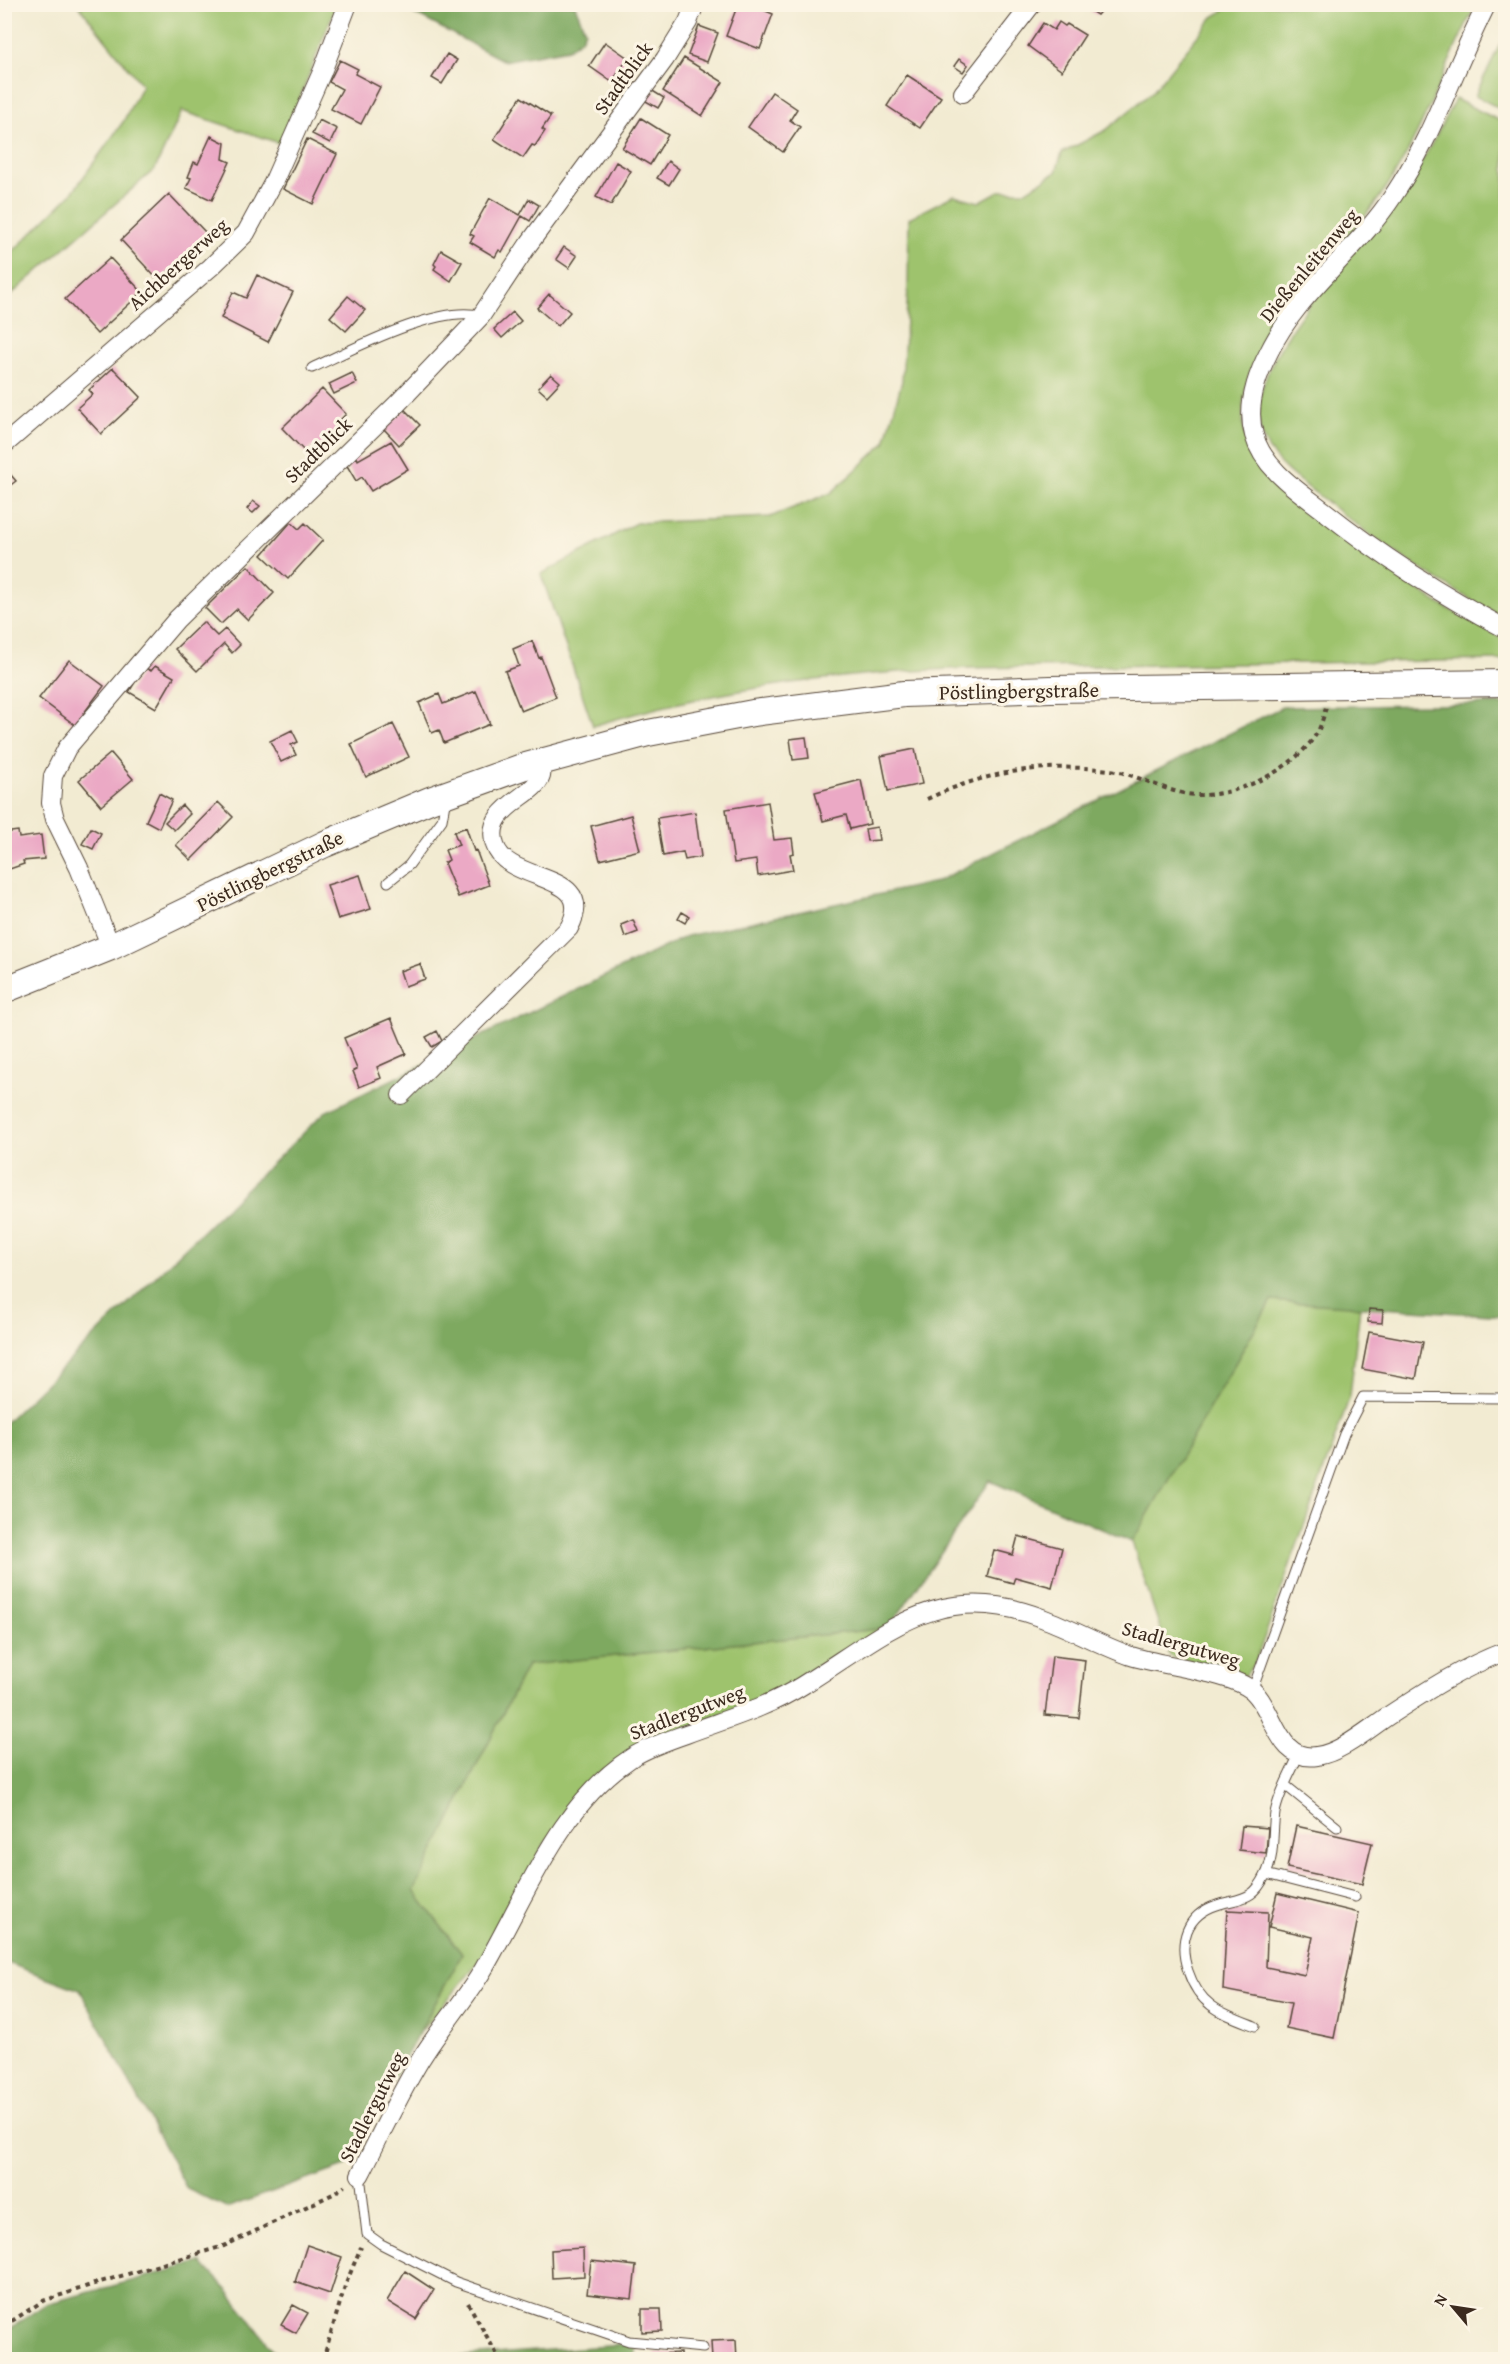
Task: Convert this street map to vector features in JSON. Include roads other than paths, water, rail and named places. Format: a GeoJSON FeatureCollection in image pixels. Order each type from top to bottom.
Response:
{"type":"FeatureCollection","features":[{"type":"Feature","properties":{"kind":"main road","name":"Pöstlingbergstraße"},"geometry":{"type":"LineString","coordinates":[[4,990],[108,940],[325,844],[447,794],[540,762],[648,733],[753,713],[904,694],[1051,689],[1506,683]]}},
{"type":"Feature","properties":{"kind":"street","name":"Aichbergerweg"},"geometry":{"type":"LineString","coordinates":[[4,445],[211,267],[246,233],[273,183],[322,72],[348,4]]}},
{"type":"Feature","properties":{"kind":"street","name":"Stadtblick"},"geometry":{"type":"LineString","coordinates":[[108,940],[79,868],[55,819],[51,803],[53,776],[67,748],[177,619],[396,404],[481,316],[528,245],[665,59],[688,22],[695,4]]}},
{"type":"Feature","properties":{"kind":"street"},"geometry":{"type":"LineString","coordinates":[[963,93],[1032,4]]}},
{"type":"Feature","properties":{"kind":"street","name":"Dießenleitenweg"},"geometry":{"type":"LineString","coordinates":[[1487,4],[1426,138],[1393,196],[1373,223],[1297,310],[1269,351],[1252,396],[1251,416],[1253,434],[1260,451],[1274,469],[1299,491],[1383,556],[1421,582],[1506,629]]}},
{"type":"Feature","properties":{"kind":"street"},"geometry":{"type":"LineString","coordinates":[[401,1095],[569,928],[575,917],[577,905],[572,895],[562,886],[509,864],[501,856],[495,844],[493,832],[498,819],[508,807],[538,782],[542,774],[540,762]]}},
{"type":"Feature","properties":{"kind":"street","name":"Stadlergutweg"},"geometry":{"type":"LineString","coordinates":[[360,2175],[418,2064],[477,1979],[563,1828],[583,1801],[608,1776],[648,1748],[759,1708],[793,1691],[893,1628],[940,1608],[961,1604],[1003,1606],[1023,1611],[1129,1655],[1224,1678],[1252,1691],[1282,1740],[1299,1754]]}},
{"type":"Feature","properties":{"kind":"street"},"geometry":{"type":"LineString","coordinates":[[1299,1754],[1312,1757],[1342,1747],[1434,1686],[1467,1667],[1506,1651]]}},
{"type":"Feature","properties":{"kind":"lane"},"geometry":{"type":"LineString","coordinates":[[312,368],[366,342],[423,321],[470,313],[481,316]]}},
{"type":"Feature","properties":{"kind":"lane"},"geometry":{"type":"LineString","coordinates":[[387,882],[409,865],[442,820],[447,794]]}},
{"type":"Feature","properties":{"kind":"lane","name":"Stadlergutweg"},"geometry":{"type":"LineString","coordinates":[[1252,1691],[1344,1434],[1363,1396],[1506,1398]]}},
{"type":"Feature","properties":{"kind":"lane"},"geometry":{"type":"LineString","coordinates":[[1255,2026],[1220,2012],[1207,2004],[1190,1977],[1183,1958],[1183,1944],[1188,1927],[1202,1912],[1215,1905],[1244,1898],[1254,1893],[1266,1874],[1272,1852],[1275,1814],[1299,1754]]}},
{"type":"Feature","properties":{"kind":"lane"},"geometry":{"type":"LineString","coordinates":[[1285,1785],[1337,1827]]}},
{"type":"Feature","properties":{"kind":"lane"},"geometry":{"type":"LineString","coordinates":[[1266,1874],[1355,1897]]}},
{"type":"Feature","properties":{"kind":"lane","name":"Stadlergutweg"},"geometry":{"type":"LineString","coordinates":[[360,2175],[367,2235],[456,2282],[629,2341],[703,2348]]}}]}
